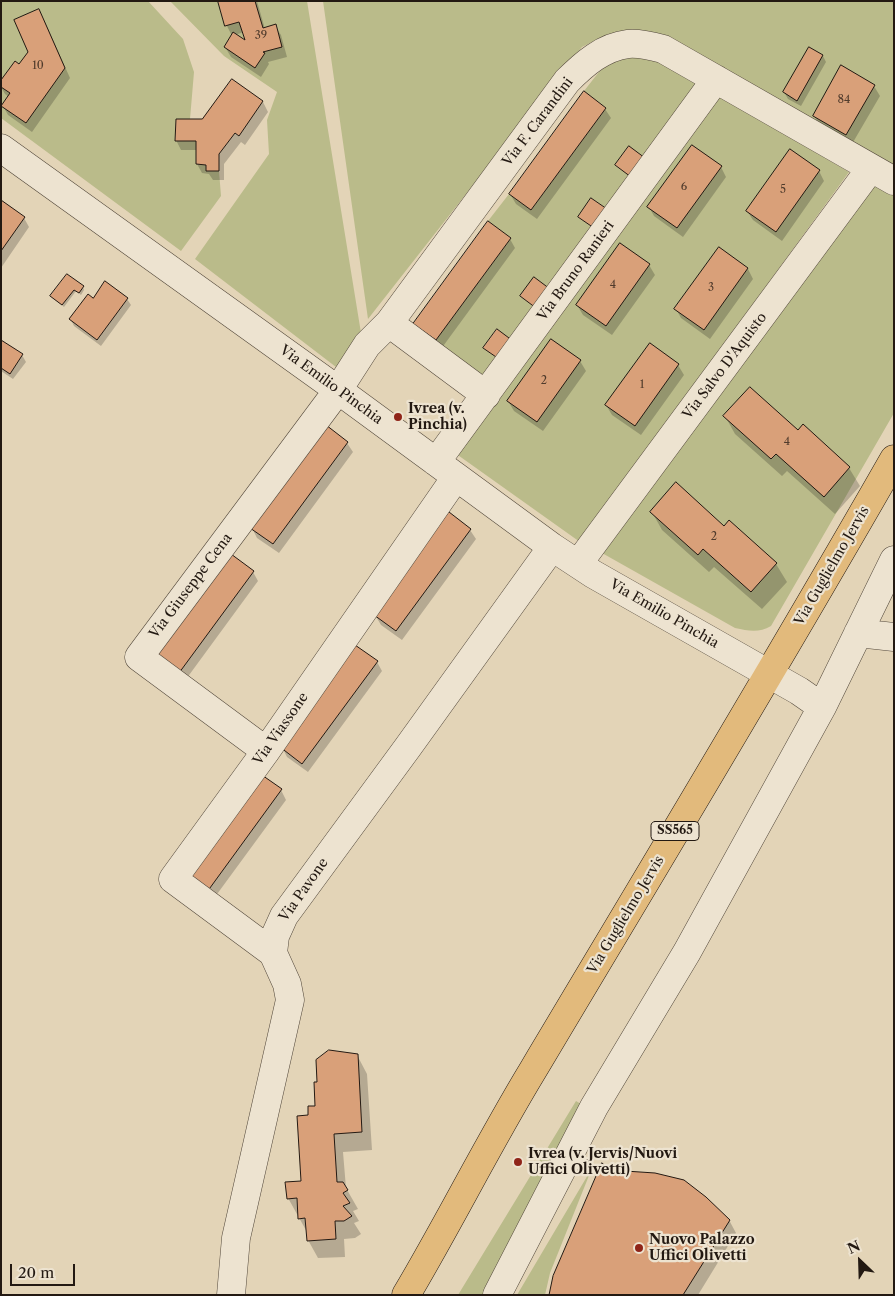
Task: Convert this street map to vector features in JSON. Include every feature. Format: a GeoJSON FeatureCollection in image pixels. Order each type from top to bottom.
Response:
{"type":"FeatureCollection","features":[{"type":"Feature","properties":{"kind":"main road","name":"Via Guglielmo Jervis"},"geometry":{"type":"LineString","coordinates":[[406,1295],[531,1072],[820,588],[894,459]]}},
{"type":"Feature","properties":{"kind":"street","name":"Via F. Carandini"},"geometry":{"type":"LineString","coordinates":[[338,390],[367,345],[389,323],[567,81],[582,66],[600,54],[614,48],[628,44],[664,49],[882,174]]}},
{"type":"Feature","properties":{"kind":"street","name":"Via Bruno Ranieri"},"geometry":{"type":"LineString","coordinates":[[446,470],[486,394],[716,79]]}},
{"type":"Feature","properties":{"kind":"street","name":"Via Emilio Pinchia"},"geometry":{"type":"LineString","coordinates":[[1,148],[338,390],[552,547],[768,675],[799,691],[822,707]]}},
{"type":"Feature","properties":{"kind":"street","name":"Via Salvo D'Aquisto"},"geometry":{"type":"LineString","coordinates":[[578,564],[882,174]]}},
{"type":"Feature","properties":{"kind":"street"},"geometry":{"type":"LineString","coordinates":[[389,323],[486,394]]}},
{"type":"Feature","properties":{"kind":"street","name":"Via Giuseppe Cena"},"geometry":{"type":"LineString","coordinates":[[266,751],[139,656],[338,390]]}},
{"type":"Feature","properties":{"kind":"street","name":"Via Viassone"},"geometry":{"type":"LineString","coordinates":[[273,953],[174,879],[266,751],[446,470]]}},
{"type":"Feature","properties":{"kind":"street","name":"Via Pavone"},"geometry":{"type":"LineString","coordinates":[[273,953],[275,936],[284,916],[380,787],[552,547]]}},
{"type":"Feature","properties":{"kind":"street"},"geometry":{"type":"LineString","coordinates":[[497,1295],[594,1108],[687,952],[822,707],[894,560]]}},
{"type":"Feature","properties":{"kind":"street"},"geometry":{"type":"LineString","coordinates":[[858,632],[894,637]]}},
{"type":"Feature","properties":{"kind":"street"},"geometry":{"type":"LineString","coordinates":[[231,1295],[236,1238],[290,1000],[287,984],[273,953]]}},
{"type":"Feature","properties":{"kind":"green space"},"geometry":{"type":"Polygon","coordinates":[[[1,1],[148,1],[183,39],[194,72],[190,119],[176,119],[175,140],[196,141],[196,164],[206,165],[206,171],[219,171],[221,196],[181,251],[1,118],[1,1]]]}},
{"type":"Feature","properties":{"kind":"green space"},"geometry":{"type":"Polygon","coordinates":[[[170,1],[307,1],[361,333],[336,367],[195,259],[269,154],[267,120],[277,92],[224,56],[170,1]]]}},
{"type":"Feature","properties":{"kind":"green space"},"geometry":{"type":"Polygon","coordinates":[[[323,1],[894,1],[894,168],[674,45],[596,40],[582,47],[571,60],[368,319],[323,1]]]}},
{"type":"Feature","properties":{"kind":"green space"},"geometry":{"type":"Polygon","coordinates":[[[633,56],[655,59],[700,82],[645,158],[628,147],[615,165],[631,177],[607,209],[591,198],[578,217],[594,228],[550,289],[534,278],[520,296],[536,308],[513,341],[496,329],[483,348],[499,359],[482,382],[432,338],[436,340],[511,238],[488,221],[509,194],[531,210],[606,108],[584,91],[606,63],[633,56]]]}},
{"type":"Feature","properties":{"kind":"green space"},"geometry":{"type":"Polygon","coordinates":[[[716,94],[849,172],[580,542],[455,453],[716,94]]]}},
{"type":"Feature","properties":{"kind":"green space"},"geometry":{"type":"Polygon","coordinates":[[[873,184],[894,195],[894,413],[771,626],[754,631],[735,628],[602,553],[873,184]]]}},
{"type":"Feature","properties":{"kind":"green space"},"geometry":{"type":"Polygon","coordinates":[[[576,1101],[591,1110],[485,1295],[458,1295],[576,1101]]]}},
{"type":"Feature","properties":{"kind":"green space"},"geometry":{"type":"Polygon","coordinates":[[[592,1168],[550,1273],[545,1295],[517,1295],[592,1168]]]}},
{"type":"Feature","properties":{"kind":"building"},"geometry":{"type":"Polygon","coordinates":[[[218,1],[255,1],[263,28],[276,24],[282,47],[263,52],[265,53],[255,68],[224,47],[233,32],[245,40],[239,22],[225,26],[218,1]]]}},
{"type":"Feature","properties":{"kind":"building"},"geometry":{"type":"Polygon","coordinates":[[[39,9],[65,68],[26,123],[1,106],[10,93],[1,87],[1,80],[15,61],[19,64],[28,52],[14,20],[39,9]]]}},
{"type":"Feature","properties":{"kind":"building"},"geometry":{"type":"Polygon","coordinates":[[[809,47],[823,55],[797,101],[783,92],[809,47]]]}},
{"type":"Feature","properties":{"kind":"building"},"geometry":{"type":"Polygon","coordinates":[[[841,65],[875,85],[846,135],[813,116],[841,65]]]}},
{"type":"Feature","properties":{"kind":"building"},"geometry":{"type":"Polygon","coordinates":[[[232,79],[263,101],[239,136],[235,133],[219,154],[219,171],[206,171],[206,165],[196,164],[196,141],[175,141],[176,119],[202,119],[232,79]]]}},
{"type":"Feature","properties":{"kind":"building"},"geometry":{"type":"Polygon","coordinates":[[[584,91],[606,108],[531,210],[509,194],[584,91]]]}},
{"type":"Feature","properties":{"kind":"building"},"geometry":{"type":"Polygon","coordinates":[[[692,145],[722,166],[677,228],[647,207],[692,145]]]}},
{"type":"Feature","properties":{"kind":"building"},"geometry":{"type":"Polygon","coordinates":[[[629,146],[645,158],[631,177],[615,165],[629,146]]]}},
{"type":"Feature","properties":{"kind":"building"},"geometry":{"type":"Polygon","coordinates":[[[790,149],[820,170],[776,232],[746,211],[790,149]]]}},
{"type":"Feature","properties":{"kind":"building"},"geometry":{"type":"Polygon","coordinates":[[[591,198],[607,209],[594,228],[578,217],[591,198]]]}},
{"type":"Feature","properties":{"kind":"building"},"geometry":{"type":"Polygon","coordinates":[[[1,200],[25,217],[1,251],[1,200]]]}},
{"type":"Feature","properties":{"kind":"building"},"geometry":{"type":"Polygon","coordinates":[[[488,221],[511,238],[436,340],[413,324],[488,221]]]}},
{"type":"Feature","properties":{"kind":"building"},"geometry":{"type":"Polygon","coordinates":[[[620,243],[650,264],[606,326],[576,305],[620,243]]]}},
{"type":"Feature","properties":{"kind":"building"},"geometry":{"type":"Polygon","coordinates":[[[719,247],[748,268],[704,330],[674,309],[719,247]]]}},
{"type":"Feature","properties":{"kind":"building"},"geometry":{"type":"Polygon","coordinates":[[[67,274],[84,286],[79,293],[74,290],[62,305],[50,296],[67,274]]]}},
{"type":"Feature","properties":{"kind":"building"},"geometry":{"type":"Polygon","coordinates":[[[534,277],[550,289],[536,308],[520,296],[534,277]]]}},
{"type":"Feature","properties":{"kind":"building"},"geometry":{"type":"Polygon","coordinates":[[[105,281],[128,298],[97,340],[69,319],[88,294],[93,298],[105,281]]]}},
{"type":"Feature","properties":{"kind":"building"},"geometry":{"type":"Polygon","coordinates":[[[497,329],[513,341],[499,359],[483,348],[497,329]]]}},
{"type":"Feature","properties":{"kind":"building"},"geometry":{"type":"Polygon","coordinates":[[[551,339],[581,360],[537,422],[507,401],[551,339]]]}},
{"type":"Feature","properties":{"kind":"building"},"geometry":{"type":"Polygon","coordinates":[[[1,340],[23,354],[10,374],[1,368],[1,340]]]}},
{"type":"Feature","properties":{"kind":"building"},"geometry":{"type":"Polygon","coordinates":[[[650,343],[679,364],[635,426],[605,405],[650,343]]]}},
{"type":"Feature","properties":{"kind":"building"},"geometry":{"type":"Polygon","coordinates":[[[750,387],[798,430],[803,424],[850,467],[824,497],[776,454],[771,459],[723,416],[750,387]]]}},
{"type":"Feature","properties":{"kind":"building"},"geometry":{"type":"Polygon","coordinates":[[[326,425],[348,442],[273,544],[250,528],[326,425]]]}},
{"type":"Feature","properties":{"kind":"building"},"geometry":{"type":"Polygon","coordinates":[[[676,482],[724,526],[729,520],[777,563],[751,592],[703,549],[698,555],[650,512],[676,482]]]}},
{"type":"Feature","properties":{"kind":"building"},"geometry":{"type":"Polygon","coordinates":[[[449,512],[471,529],[396,631],[374,615],[449,512]]]}},
{"type":"Feature","properties":{"kind":"building"},"geometry":{"type":"Polygon","coordinates":[[[231,554],[254,571],[179,673],[156,657],[231,554]]]}},
{"type":"Feature","properties":{"kind":"building"},"geometry":{"type":"Polygon","coordinates":[[[355,645],[378,661],[302,764],[280,747],[355,645]]]}},
{"type":"Feature","properties":{"kind":"building"},"geometry":{"type":"Polygon","coordinates":[[[259,773],[282,789],[207,892],[184,876],[259,773]]]}},
{"type":"Feature","properties":{"kind":"building"},"geometry":{"type":"Polygon","coordinates":[[[329,1050],[358,1054],[362,1132],[334,1134],[337,1182],[343,1182],[348,1190],[343,1193],[350,1203],[343,1206],[352,1216],[344,1221],[335,1221],[336,1239],[307,1241],[305,1218],[298,1219],[297,1198],[287,1199],[285,1182],[301,1181],[297,1116],[308,1115],[308,1106],[315,1106],[314,1082],[317,1082],[316,1060],[329,1050]]]}},
{"type":"Feature","properties":{"kind":"building","name":"Nuovo Palazzo Uffici Olivetti"},"geometry":{"type":"Polygon","coordinates":[[[602,1163],[610,1170],[655,1173],[684,1180],[706,1197],[730,1220],[683,1295],[549,1295],[553,1276],[602,1163]]]}},
{"type":"Feature","properties":{"kind":"place","name":"Ivrea (v. Pinchia)"},"geometry":{"type":"Point","coordinates":[398,417]}},
{"type":"Feature","properties":{"kind":"place","name":"Ivrea (v. Jervis/Nuovi Uffici Olivetti)"},"geometry":{"type":"Point","coordinates":[518,1162]}},
{"type":"Feature","properties":{"kind":"place","name":"Nuovo Palazzo Uffici Olivetti"},"geometry":{"type":"Point","coordinates":[639,1248]}}]}
